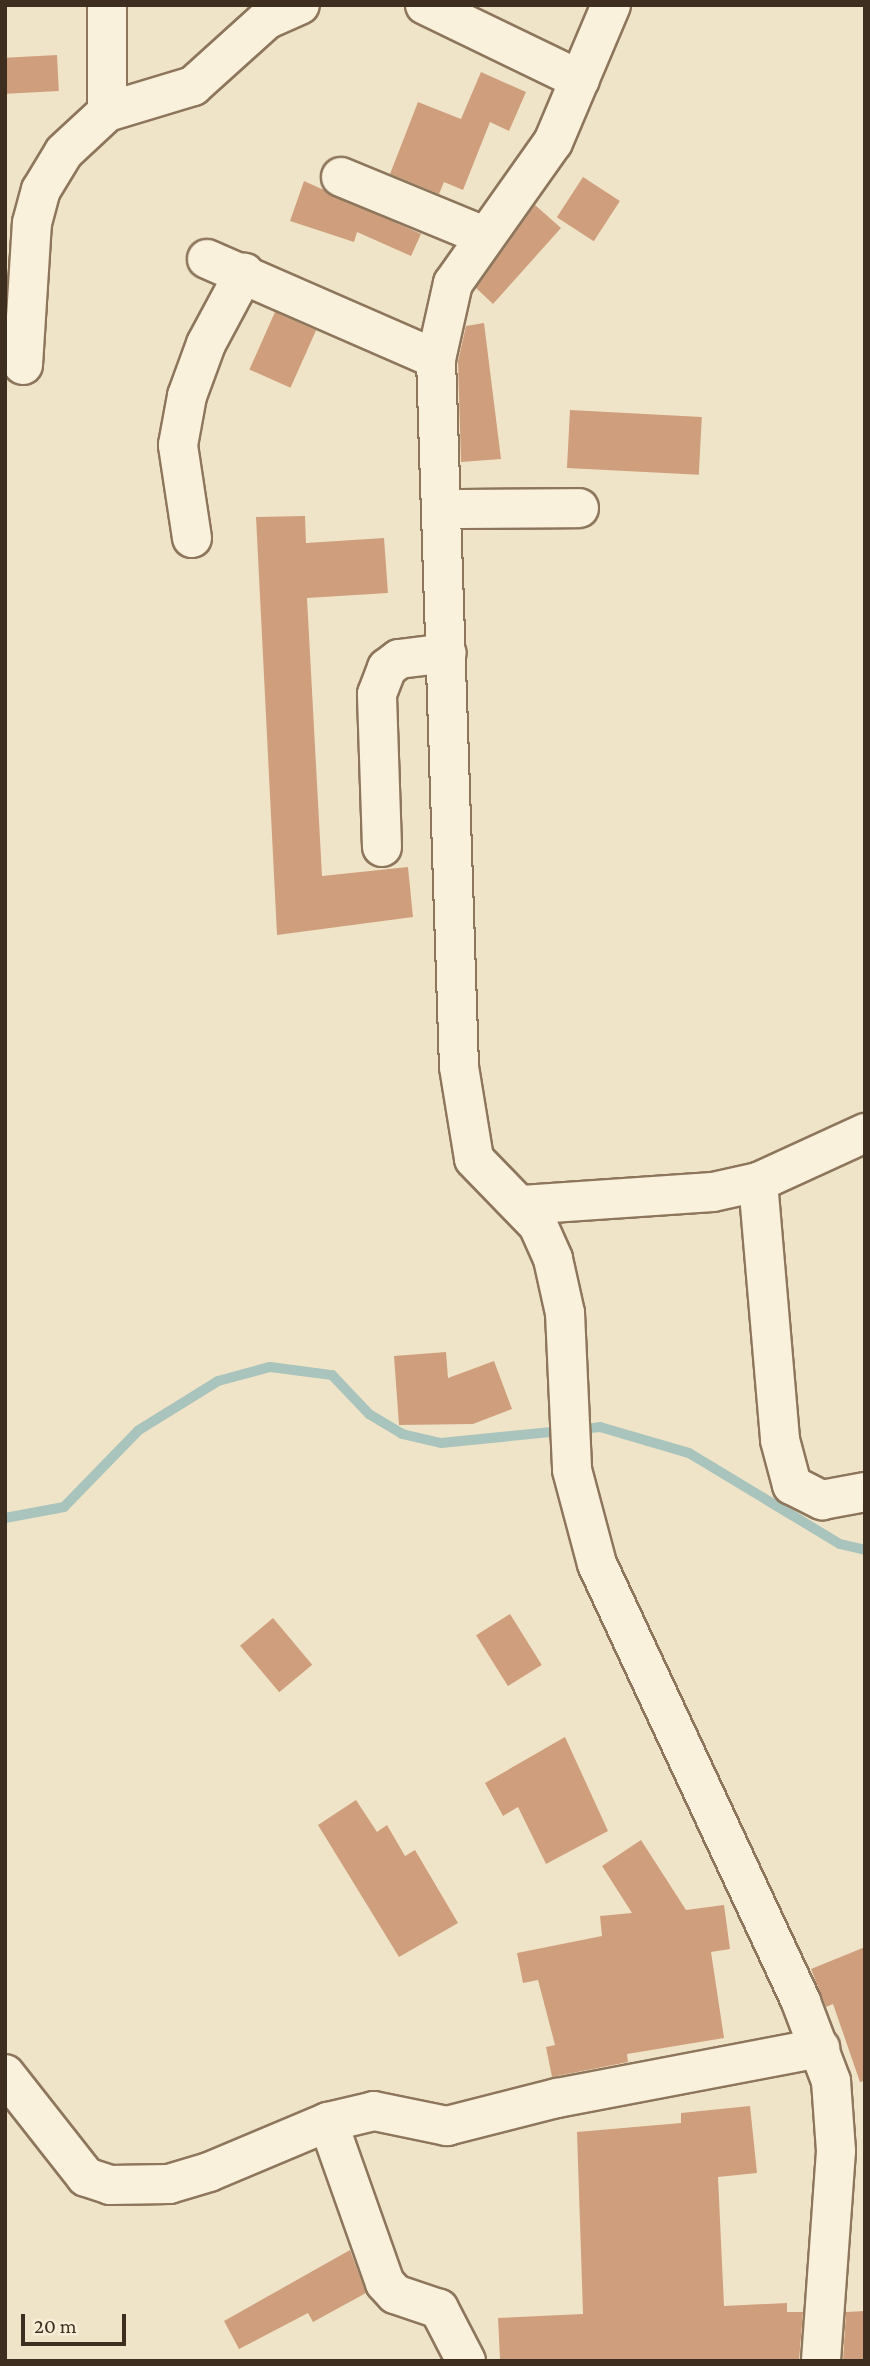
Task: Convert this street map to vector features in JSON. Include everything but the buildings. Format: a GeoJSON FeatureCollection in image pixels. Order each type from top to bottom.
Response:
{"type":"FeatureCollection","features":[{"type":"Feature","properties":{"kind":"street"},"geometry":{"type":"LineString","coordinates":[[107,5],[107,111]]}},
{"type":"Feature","properties":{"kind":"street"},"geometry":{"type":"LineString","coordinates":[[425,5],[580,80]]}},
{"type":"Feature","properties":{"kind":"street"},"geometry":{"type":"LineString","coordinates":[[611,5],[580,80],[534,175],[484,236],[453,283],[436,359],[445,509],[452,925],[465,1122],[474,1159],[485,1176],[522,1205],[545,1240],[559,1286],[572,1470],[597,1564],[820,2048],[831,2081],[836,2151],[821,2361]]}},
{"type":"Feature","properties":{"kind":"street"},"geometry":{"type":"LineString","coordinates":[[23,365],[14,321],[41,190],[83,129],[107,111],[193,86],[275,10]]}},
{"type":"Feature","properties":{"kind":"street"},"geometry":{"type":"LineString","coordinates":[[341,177],[484,236]]}},
{"type":"Feature","properties":{"kind":"street"},"geometry":{"type":"LineString","coordinates":[[207,259],[436,359]]}},
{"type":"Feature","properties":{"kind":"street"},"geometry":{"type":"LineString","coordinates":[[192,538],[178,445],[187,396],[206,344],[244,273]]}},
{"type":"Feature","properties":{"kind":"street"},"geometry":{"type":"LineString","coordinates":[[445,509],[579,508]]}},
{"type":"Feature","properties":{"kind":"street"},"geometry":{"type":"LineString","coordinates":[[382,847],[377,694],[387,668],[400,659],[447,653]]}},
{"type":"Feature","properties":{"kind":"street"},"geometry":{"type":"LineString","coordinates":[[522,1205],[699,1193],[758,1182],[865,1133]]}},
{"type":"Feature","properties":{"kind":"street"},"geometry":{"type":"LineString","coordinates":[[758,1182],[780,1440],[792,1485],[822,1500],[865,1492]]}},
{"type":"Feature","properties":{"kind":"street"},"geometry":{"type":"LineString","coordinates":[[5,2074],[86,2177],[110,2185],[147,2186],[196,2176],[328,2122],[374,2111],[447,2126],[557,2098],[820,2048]]}},
{"type":"Feature","properties":{"kind":"street"},"geometry":{"type":"LineString","coordinates":[[328,2122],[386,2283],[396,2294],[439,2309],[466,2361]]}},
{"type":"Feature","properties":{"kind":"waterway"},"geometry":{"type":"LineString","coordinates":[[5,1518],[64,1507],[139,1430],[218,1381],[270,1367],[332,1375],[369,1414],[402,1434],[441,1443],[600,1427],[689,1453],[840,1544],[865,1550]]}}]}
